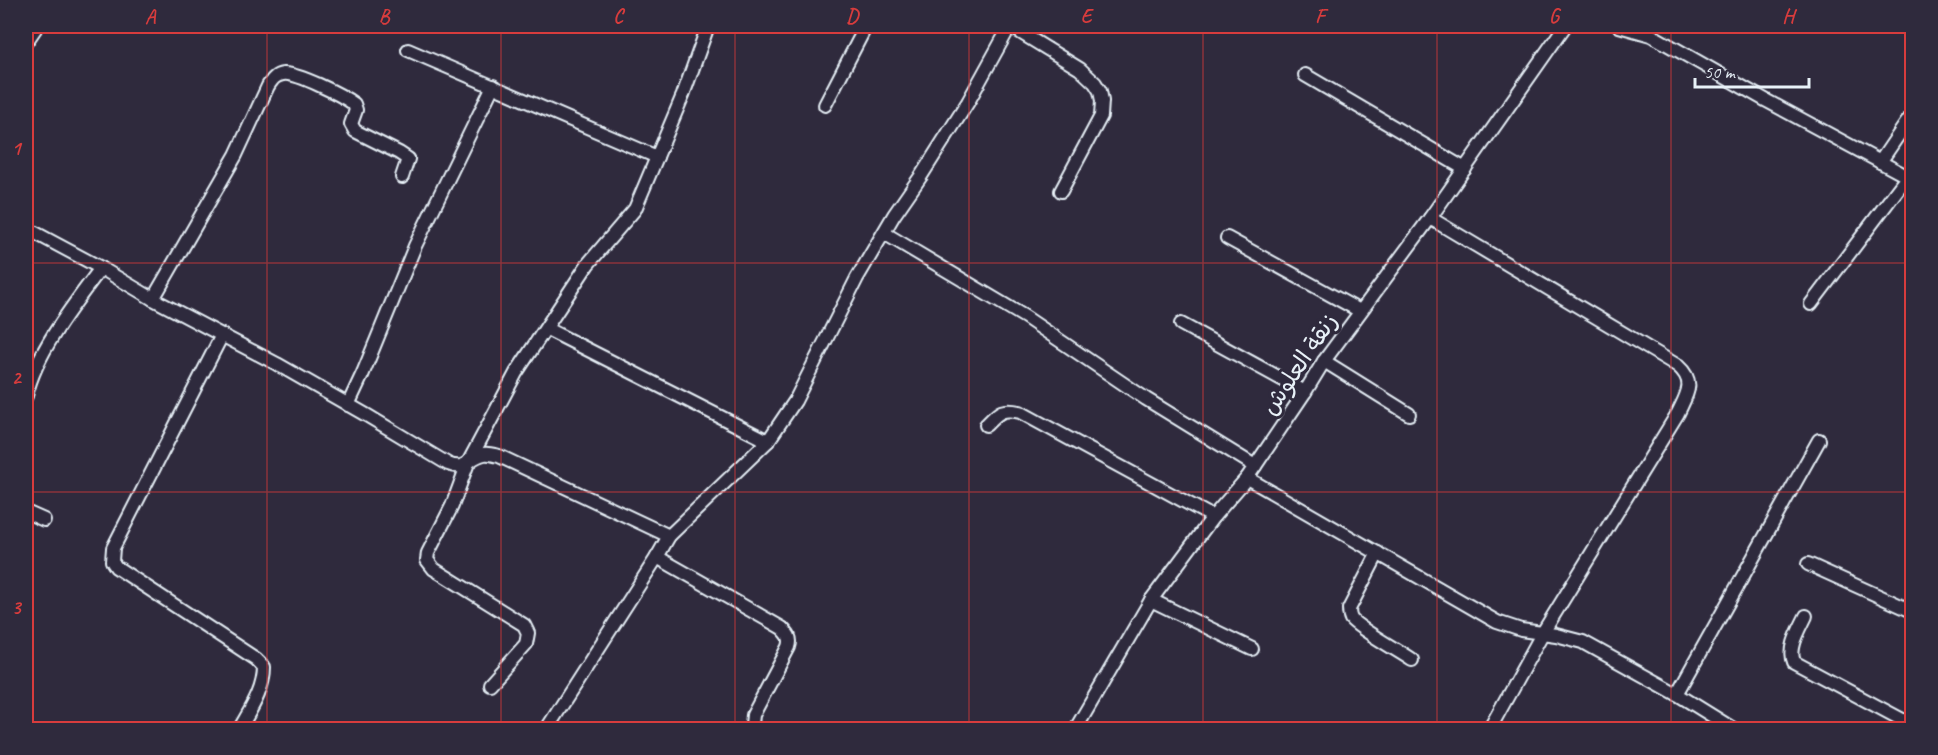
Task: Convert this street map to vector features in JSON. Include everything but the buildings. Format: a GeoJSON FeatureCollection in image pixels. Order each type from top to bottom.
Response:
{"type":"FeatureCollection","features":[{"type":"Feature","properties":{"kind":"street"},"geometry":{"type":"LineString","coordinates":[[26,42],[37,26]]}},
{"type":"Feature","properties":{"kind":"street"},"geometry":{"type":"LineString","coordinates":[[490,684],[522,648],[528,639],[528,633],[524,626],[434,569],[427,560],[428,552],[452,506],[468,463],[516,373],[588,264],[635,209],[708,26]]}},
{"type":"Feature","properties":{"kind":"street"},"geometry":{"type":"LineString","coordinates":[[825,105],[866,26]]}},
{"type":"Feature","properties":{"kind":"street"},"geometry":{"type":"LineString","coordinates":[[546,729],[669,536],[768,441],[795,402],[857,278],[968,102],[1010,26],[1080,69],[1100,91],[1101,116],[1061,191]]}},
{"type":"Feature","properties":{"kind":"street","name":"زنقة العلوش"},"geometry":{"type":"LineString","coordinates":[[1078,729],[1151,600],[1213,517],[1255,466],[1324,361],[1430,218],[1564,26]]}},
{"type":"Feature","properties":{"kind":"street"},"geometry":{"type":"LineString","coordinates":[[1618,26],[1651,35],[1910,178],[1811,304]]}},
{"type":"Feature","properties":{"kind":"street"},"geometry":{"type":"LineString","coordinates":[[408,50],[657,157]]}},
{"type":"Feature","properties":{"kind":"street"},"geometry":{"type":"LineString","coordinates":[[153,299],[236,155],[268,86],[272,79],[281,74],[291,74],[301,78],[354,104],[356,110],[351,124],[355,131],[408,159],[402,177]]}},
{"type":"Feature","properties":{"kind":"street"},"geometry":{"type":"LineString","coordinates":[[1305,75],[1465,169]]}},
{"type":"Feature","properties":{"kind":"street"},"geometry":{"type":"LineString","coordinates":[[348,405],[415,246],[493,86]]}},
{"type":"Feature","properties":{"kind":"street"},"geometry":{"type":"LineString","coordinates":[[1880,162],[1912,115]]}},
{"type":"Feature","properties":{"kind":"street"},"geometry":{"type":"LineString","coordinates":[[1430,218],[1678,366],[1686,373],[1689,382],[1688,393],[1678,413],[1542,634],[1489,729]]}},
{"type":"Feature","properties":{"kind":"street"},"geometry":{"type":"LineString","coordinates":[[26,228],[348,405],[448,464],[456,467],[487,453],[499,456],[669,536]]}},
{"type":"Feature","properties":{"kind":"street"},"geometry":{"type":"LineString","coordinates":[[884,233],[1025,317],[1146,399],[1255,466]]}},
{"type":"Feature","properties":{"kind":"street"},"geometry":{"type":"LineString","coordinates":[[1227,238],[1360,311]]}},
{"type":"Feature","properties":{"kind":"street"},"geometry":{"type":"LineString","coordinates":[[26,396],[29,381],[67,312],[101,268]]}},
{"type":"Feature","properties":{"kind":"street"},"geometry":{"type":"LineString","coordinates":[[1181,324],[1305,392]]}},
{"type":"Feature","properties":{"kind":"street"},"geometry":{"type":"LineString","coordinates":[[547,328],[768,441]]}},
{"type":"Feature","properties":{"kind":"street"},"geometry":{"type":"LineString","coordinates":[[222,335],[113,548],[112,555],[116,567],[256,659],[264,667],[261,691],[239,729]]}},
{"type":"Feature","properties":{"kind":"street"},"geometry":{"type":"LineString","coordinates":[[1324,361],[1409,414]]}},
{"type":"Feature","properties":{"kind":"street"},"geometry":{"type":"LineString","coordinates":[[986,425],[999,412],[1007,409],[1020,412],[1213,517]]}},
{"type":"Feature","properties":{"kind":"street"},"geometry":{"type":"LineString","coordinates":[[1677,694],[1819,440]]}},
{"type":"Feature","properties":{"kind":"street"},"geometry":{"type":"LineString","coordinates":[[1246,478],[1497,622],[1521,630],[1583,642],[1735,729]]}},
{"type":"Feature","properties":{"kind":"street"},"geometry":{"type":"LineString","coordinates":[[26,512],[44,520]]}},
{"type":"Feature","properties":{"kind":"street"},"geometry":{"type":"LineString","coordinates":[[1378,553],[1349,609],[1349,614],[1361,626],[1412,660]]}},
{"type":"Feature","properties":{"kind":"street"},"geometry":{"type":"LineString","coordinates":[[657,557],[782,628],[789,635],[791,642],[789,647],[753,715],[752,724],[756,729]]}},
{"type":"Feature","properties":{"kind":"street"},"geometry":{"type":"LineString","coordinates":[[1808,564],[1912,611]]}},
{"type":"Feature","properties":{"kind":"street"},"geometry":{"type":"LineString","coordinates":[[1151,600],[1252,649]]}},
{"type":"Feature","properties":{"kind":"street"},"geometry":{"type":"LineString","coordinates":[[1806,616],[1795,642],[1792,657],[1794,662],[1912,725]]}}]}
